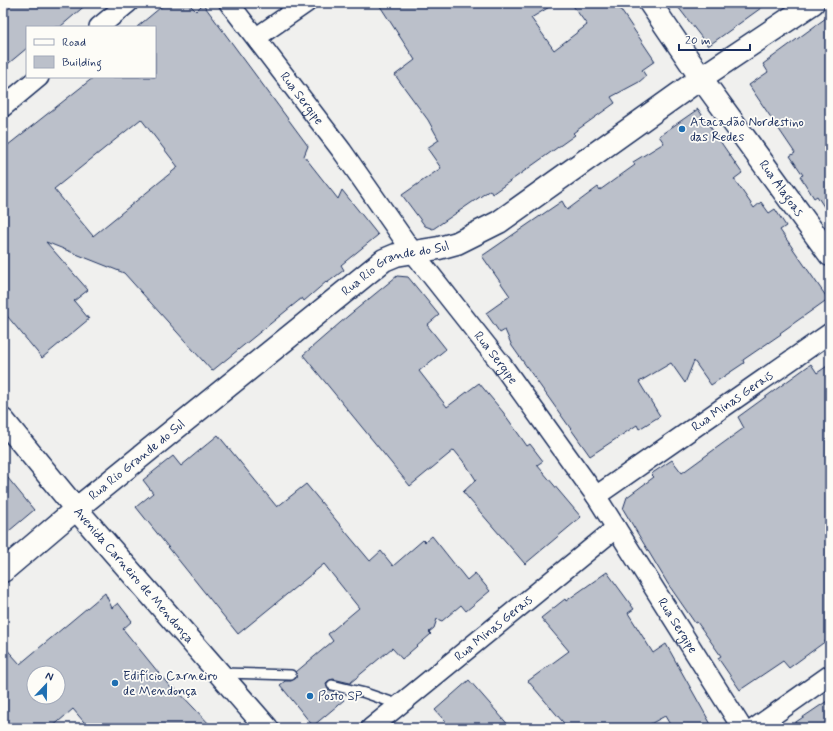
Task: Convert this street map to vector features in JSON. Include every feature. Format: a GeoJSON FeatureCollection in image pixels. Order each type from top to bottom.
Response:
{"type":"FeatureCollection","features":[{"type":"Feature","properties":{"kind":"street"},"geometry":{"type":"LineString","coordinates":[[101,26],[128,3]]}},
{"type":"Feature","properties":{"kind":"street","name":"Rua Sergipe"},"geometry":{"type":"LineString","coordinates":[[230,3],[342,151],[412,251],[502,365],[596,496],[742,728]]}},
{"type":"Feature","properties":{"kind":"street"},"geometry":{"type":"LineString","coordinates":[[257,37],[306,3]]}},
{"type":"Feature","properties":{"kind":"street","name":"Rua Alagoas"},"geometry":{"type":"LineString","coordinates":[[650,3],[701,78],[830,255]]}},
{"type":"Feature","properties":{"kind":"street","name":"Rua Rio Grande do Sul"},"geometry":{"type":"LineString","coordinates":[[3,571],[76,509],[384,260],[412,251],[439,248],[457,243],[499,222],[701,78],[813,3]]}},
{"type":"Feature","properties":{"kind":"street"},"geometry":{"type":"LineString","coordinates":[[3,107],[38,78]]}},
{"type":"Feature","properties":{"kind":"street","name":"Rua Minas Gerais"},"geometry":{"type":"LineString","coordinates":[[596,496],[830,333]]}},
{"type":"Feature","properties":{"kind":"street","name":"Avenida Carneiro de Mendonça"},"geometry":{"type":"LineString","coordinates":[[3,420],[76,509],[267,728]]}},
{"type":"Feature","properties":{"kind":"street","name":"Rua Minas Gerais"},"geometry":{"type":"LineString","coordinates":[[371,728],[616,528]]}},
{"type":"Feature","properties":{"kind":"street"},"geometry":{"type":"LineString","coordinates":[[755,728],[830,675]]}},
{"type":"Feature","properties":{"kind":"lane"},"geometry":{"type":"LineString","coordinates":[[219,673],[291,676]]}},
{"type":"Feature","properties":{"kind":"lane"},"geometry":{"type":"LineString","coordinates":[[332,685],[365,693],[400,705]]}},
{"type":"Feature","properties":{"kind":"building"},"geometry":{"type":"Polygon","coordinates":[[[3,3],[88,3],[61,26],[26,26],[26,49],[3,68],[3,3]]]}},
{"type":"Feature","properties":{"kind":"building"},"geometry":{"type":"Polygon","coordinates":[[[166,3],[188,3],[196,11],[203,4],[308,146],[304,156],[338,199],[342,190],[378,235],[341,265],[344,270],[327,283],[326,282],[304,301],[302,298],[212,371],[124,273],[46,242],[88,290],[74,301],[89,319],[42,358],[3,311],[3,149],[93,78],[156,78],[156,26],[138,26],[166,3]],[[141,119],[54,189],[93,236],[178,167],[141,119]]]}},
{"type":"Feature","properties":{"kind":"building"},"geometry":{"type":"Polygon","coordinates":[[[378,3],[556,3],[531,18],[554,50],[587,25],[571,3],[616,3],[655,61],[642,70],[646,76],[639,82],[611,97],[615,103],[573,133],[575,135],[492,194],[490,190],[433,229],[425,226],[402,195],[441,168],[427,148],[439,140],[428,120],[395,75],[415,60],[378,3]]]}},
{"type":"Feature","properties":{"kind":"building"},"geometry":{"type":"Polygon","coordinates":[[[675,3],[768,3],[708,46],[675,3]]]}},
{"type":"Feature","properties":{"kind":"building"},"geometry":{"type":"Polygon","coordinates":[[[830,15],[830,216],[817,196],[814,198],[800,176],[803,175],[790,156],[795,153],[749,85],[768,72],[763,64],[830,15]]]}},
{"type":"Feature","properties":{"kind":"building"},"geometry":{"type":"Polygon","coordinates":[[[698,109],[742,173],[734,179],[754,208],[761,202],[769,213],[775,209],[786,226],[780,230],[828,299],[743,360],[744,363],[711,385],[694,361],[685,383],[671,363],[639,382],[660,416],[639,429],[637,425],[590,456],[512,346],[505,330],[500,333],[486,313],[510,296],[482,256],[562,201],[567,210],[598,187],[600,190],[635,165],[633,162],[664,143],[659,136],[698,109]]]}},
{"type":"Feature","properties":{"kind":"building"},"geometry":{"type":"Polygon","coordinates":[[[397,276],[408,277],[439,315],[427,325],[446,349],[419,371],[447,407],[479,383],[503,412],[527,446],[530,444],[543,461],[537,465],[581,517],[525,564],[463,492],[476,480],[454,450],[410,486],[303,355],[397,276]]]}},
{"type":"Feature","properties":{"kind":"building"},"geometry":{"type":"Polygon","coordinates":[[[811,364],[817,373],[830,364],[830,638],[789,668],[783,661],[740,690],[718,658],[721,656],[697,622],[695,623],[668,584],[623,509],[627,497],[654,477],[651,474],[672,460],[682,473],[744,428],[738,417],[811,364]]]}},
{"type":"Feature","properties":{"kind":"building"},"geometry":{"type":"Polygon","coordinates":[[[218,435],[277,507],[306,484],[370,561],[381,551],[393,566],[423,540],[425,542],[432,536],[467,580],[475,573],[490,591],[466,611],[461,605],[442,621],[437,619],[434,628],[429,632],[431,634],[402,659],[392,648],[350,683],[333,679],[328,681],[326,684],[328,689],[338,693],[344,700],[313,726],[280,685],[285,681],[291,681],[296,678],[296,672],[333,641],[328,634],[359,608],[324,564],[238,634],[136,507],[153,493],[143,480],[173,456],[181,466],[218,435]]]}},
{"type":"Feature","properties":{"kind":"building"},"geometry":{"type":"Polygon","coordinates":[[[3,472],[34,510],[3,536],[3,472]]]}},
{"type":"Feature","properties":{"kind":"building"},"geometry":{"type":"Polygon","coordinates":[[[607,572],[634,609],[628,613],[653,653],[666,644],[713,728],[672,728],[665,716],[643,728],[568,728],[528,681],[569,651],[541,618],[565,599],[566,601],[607,572]]]}},
{"type":"Feature","properties":{"kind":"building"},"geometry":{"type":"Polygon","coordinates":[[[105,593],[112,608],[118,603],[132,621],[123,629],[171,688],[173,686],[213,728],[89,728],[73,709],[51,728],[3,728],[3,645],[20,664],[105,593]]]}},
{"type":"Feature","properties":{"kind":"building"},"geometry":{"type":"Polygon","coordinates":[[[469,680],[511,728],[451,728],[435,710],[469,680]]]}},
{"type":"Feature","properties":{"kind":"building"},"geometry":{"type":"Polygon","coordinates":[[[830,699],[830,728],[787,728],[830,699]]]}},
{"type":"Feature","properties":{"kind":"place","name":"Atacadão Nordestino das Redes"},"geometry":{"type":"Point","coordinates":[682,129]}},
{"type":"Feature","properties":{"kind":"place","name":"Edifício Carneiro de Mendonça"},"geometry":{"type":"Point","coordinates":[115,683]}},
{"type":"Feature","properties":{"kind":"place","name":"Posto SP"},"geometry":{"type":"Point","coordinates":[310,696]}}]}
